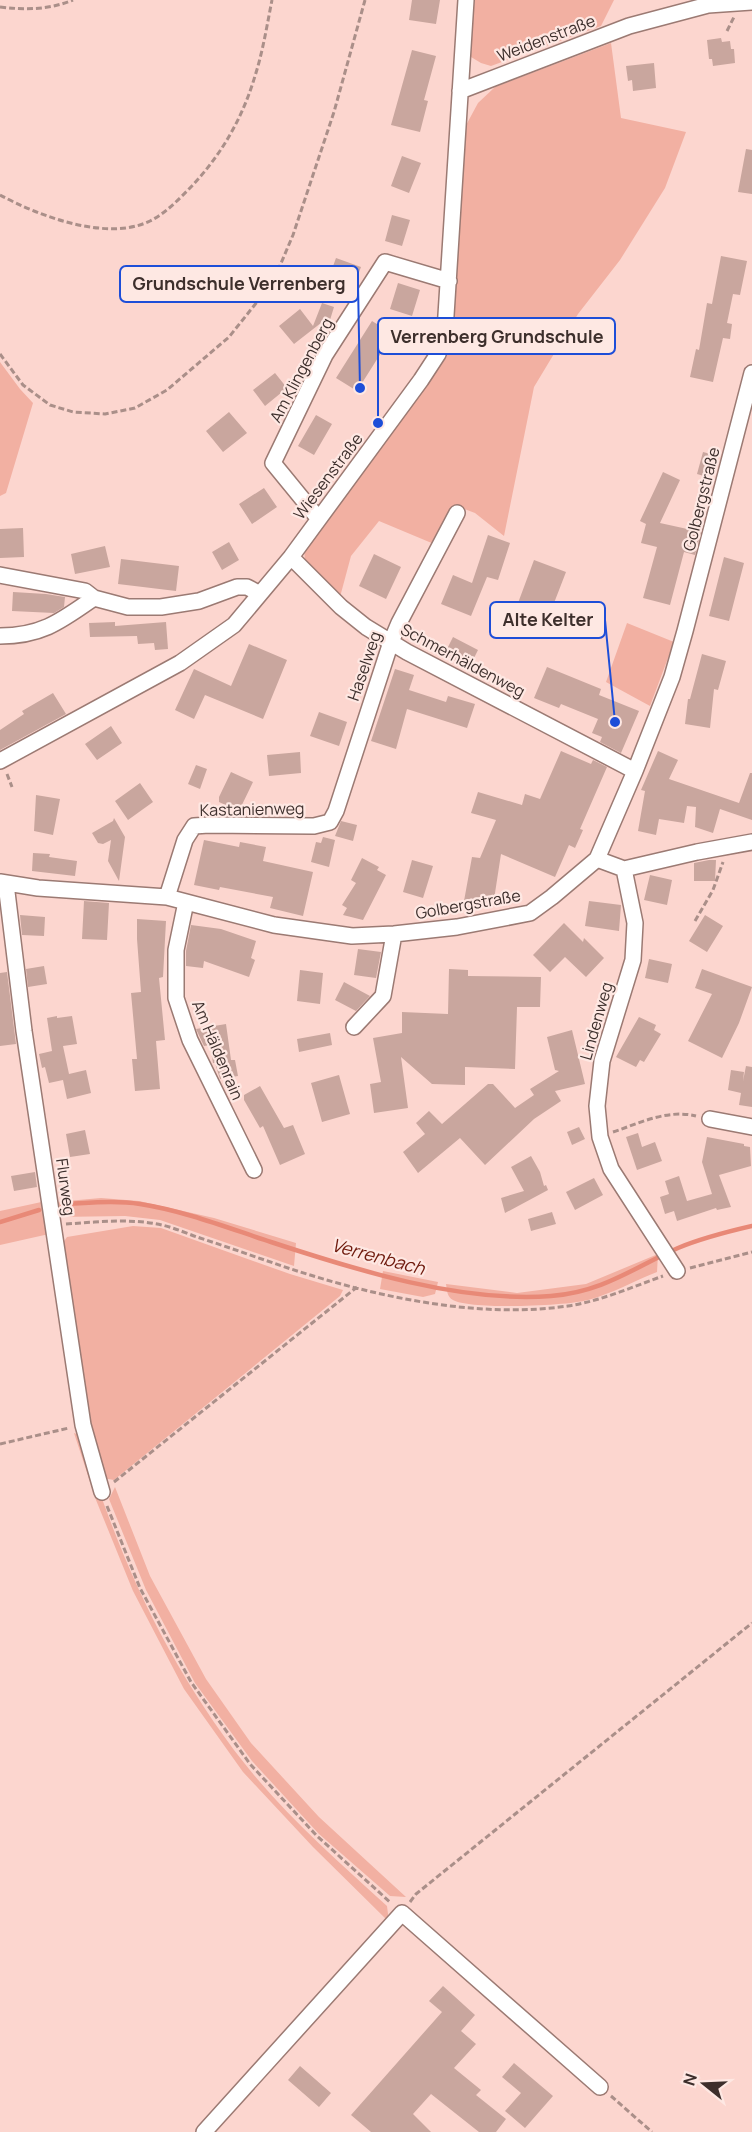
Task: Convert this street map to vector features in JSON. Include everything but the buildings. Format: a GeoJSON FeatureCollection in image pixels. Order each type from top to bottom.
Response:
{"type":"FeatureCollection","features":[{"type":"Feature","properties":{"kind":"street","name":"Wiesenstraße"},"geometry":{"type":"LineString","coordinates":[[0,761],[180,663],[234,625],[291,557],[415,390],[438,354],[445,331],[449,281],[466,0]]}},
{"type":"Feature","properties":{"kind":"street","name":"Weidenstraße"},"geometry":{"type":"LineString","coordinates":[[460,91],[629,26],[708,3],[752,2]]}},
{"type":"Feature","properties":{"kind":"street","name":"Am Klingenberg"},"geometry":{"type":"LineString","coordinates":[[318,518],[273,464],[325,355],[385,262],[449,281]]}},
{"type":"Feature","properties":{"kind":"street","name":"Golbergstraße"},"geometry":{"type":"LineString","coordinates":[[3,883],[167,897],[274,925],[352,936],[457,927],[530,913],[597,859],[635,771],[675,665],[752,373]]}},
{"type":"Feature","properties":{"kind":"street","name":"Haselweg"},"geometry":{"type":"LineString","coordinates":[[314,826],[330,822],[336,811],[391,642],[457,513]]}},
{"type":"Feature","properties":{"kind":"street","name":"Schmerhäldenweg"},"geometry":{"type":"LineString","coordinates":[[291,557],[341,607],[366,627],[635,771]]}},
{"type":"Feature","properties":{"kind":"street"},"geometry":{"type":"LineString","coordinates":[[0,574],[85,591],[94,598],[128,606],[160,607],[199,601],[237,587],[247,587],[260,594]]}},
{"type":"Feature","properties":{"kind":"street"},"geometry":{"type":"LineString","coordinates":[[0,636],[18,636],[57,624],[94,598]]}},
{"type":"Feature","properties":{"kind":"street","name":"Kastanienweg"},"geometry":{"type":"LineString","coordinates":[[167,897],[185,840],[194,826],[314,826]]}},
{"type":"Feature","properties":{"kind":"street"},"geometry":{"type":"LineString","coordinates":[[597,859],[624,869],[752,842]]}},
{"type":"Feature","properties":{"kind":"street","name":"Lindenweg"},"geometry":{"type":"LineString","coordinates":[[624,869],[635,923],[633,960],[602,1061],[597,1106],[600,1137],[611,1168],[677,1271]]}},
{"type":"Feature","properties":{"kind":"street","name":"Flurweg"},"geometry":{"type":"LineString","coordinates":[[3,883],[83,1425],[102,1492]]}},
{"type":"Feature","properties":{"kind":"street","name":"Am Häldenrain"},"geometry":{"type":"LineString","coordinates":[[186,902],[176,950],[176,998],[190,1040],[254,1170]]}},
{"type":"Feature","properties":{"kind":"street"},"geometry":{"type":"LineString","coordinates":[[354,1027],[383,996],[394,934]]}},
{"type":"Feature","properties":{"kind":"street"},"geometry":{"type":"LineString","coordinates":[[710,1119],[752,1127]]}},
{"type":"Feature","properties":{"kind":"street"},"geometry":{"type":"LineString","coordinates":[[204,2132],[402,1913],[600,2087]]}},
{"type":"Feature","properties":{"kind":"path"},"geometry":{"type":"LineString","coordinates":[[0,7],[26,10],[46,9],[73,0]]}},
{"type":"Feature","properties":{"kind":"path"},"geometry":{"type":"LineString","coordinates":[[0,195],[53,218],[101,228],[126,227],[149,222],[169,209],[202,177],[223,149],[239,121],[255,77],[273,0]]}},
{"type":"Feature","properties":{"kind":"path"},"geometry":{"type":"LineString","coordinates":[[0,354],[23,385],[50,405],[73,412],[105,414],[135,408],[167,390],[229,337],[273,282],[293,235],[334,112],[365,0]]}},
{"type":"Feature","properties":{"kind":"path"},"geometry":{"type":"LineString","coordinates":[[696,921],[713,890],[728,846]]}},
{"type":"Feature","properties":{"kind":"path"},"geometry":{"type":"LineString","coordinates":[[600,1137],[666,1114],[683,1113],[710,1119]]}},
{"type":"Feature","properties":{"kind":"path"},"geometry":{"type":"LineString","coordinates":[[54,1225],[128,1221],[161,1225],[293,1269],[357,1287],[440,1305],[482,1310],[526,1310],[569,1306],[598,1299],[677,1271],[752,1252]]}},
{"type":"Feature","properties":{"kind":"path"},"geometry":{"type":"LineString","coordinates":[[357,1287],[102,1492],[140,1588],[191,1682],[257,1772],[317,1836],[402,1913],[416,1894],[752,1623]]}},
{"type":"Feature","properties":{"kind":"path"},"geometry":{"type":"LineString","coordinates":[[0,1444],[83,1425]]}},
{"type":"Feature","properties":{"kind":"path"},"geometry":{"type":"LineString","coordinates":[[600,2087],[652,2132]]}},
{"type":"Feature","properties":{"kind":"shaded area"},"geometry":{"type":"Polygon","coordinates":[[[473,0],[614,0],[601,26],[491,66],[471,57],[469,43],[473,0]]]}},
{"type":"Feature","properties":{"kind":"shaded area"},"geometry":{"type":"Polygon","coordinates":[[[611,43],[621,118],[686,132],[665,188],[620,260],[578,314],[534,387],[504,536],[475,513],[454,505],[434,544],[379,521],[351,556],[340,597],[305,562],[304,548],[446,358],[453,322],[459,168],[464,129],[478,103],[495,87],[611,43]]]}},
{"type":"Feature","properties":{"kind":"shaded area"},"geometry":{"type":"Polygon","coordinates":[[[0,362],[33,403],[6,493],[0,496],[0,362]]]}},
{"type":"Feature","properties":{"kind":"shaded area"},"geometry":{"type":"Polygon","coordinates":[[[627,623],[674,642],[650,706],[606,682],[627,623]]]}},
{"type":"Feature","properties":{"kind":"shaded area"},"geometry":{"type":"Polygon","coordinates":[[[101,1198],[139,1201],[214,1218],[296,1243],[294,1266],[160,1220],[125,1216],[58,1217],[56,1202],[101,1198]]]}},
{"type":"Feature","properties":{"kind":"shaded area"},"geometry":{"type":"Polygon","coordinates":[[[46,1201],[49,1234],[0,1245],[0,1211],[46,1201]]]}},
{"type":"Feature","properties":{"kind":"shaded area"},"geometry":{"type":"Polygon","coordinates":[[[133,1226],[161,1228],[290,1274],[343,1290],[340,1296],[114,1480],[103,1478],[88,1429],[60,1247],[67,1237],[133,1226]]]}},
{"type":"Feature","properties":{"kind":"shaded area"},"geometry":{"type":"Polygon","coordinates":[[[658,1254],[657,1272],[605,1294],[577,1302],[519,1306],[463,1303],[451,1299],[446,1284],[517,1293],[586,1284],[658,1254]]]}},
{"type":"Feature","properties":{"kind":"shaded area"},"geometry":{"type":"Polygon","coordinates":[[[383,1271],[438,1282],[435,1294],[423,1297],[380,1289],[383,1271]]]}},
{"type":"Feature","properties":{"kind":"shaded area"},"geometry":{"type":"Polygon","coordinates":[[[74,1433],[82,1436],[111,1524],[148,1608],[169,1649],[217,1727],[278,1802],[313,1838],[387,1906],[389,1922],[313,1847],[243,1772],[184,1689],[133,1591],[96,1500],[74,1433]]]}},
{"type":"Feature","properties":{"kind":"shaded area"},"geometry":{"type":"Polygon","coordinates":[[[115,1487],[150,1576],[206,1679],[251,1743],[319,1817],[406,1897],[390,1896],[319,1834],[252,1761],[195,1683],[146,1590],[109,1499],[115,1487]]]}},
{"type":"Feature","properties":{"kind":"waterway","name":"Verrenbach"},"geometry":{"type":"LineString","coordinates":[[62,1204],[121,1202],[157,1207],[206,1220],[304,1253],[373,1273],[445,1289],[517,1297],[551,1296],[586,1290],[617,1278],[687,1244],[752,1226]]}},
{"type":"Feature","properties":{"kind":"waterway","name":"Verrenbach"},"geometry":{"type":"LineString","coordinates":[[0,1222],[39,1210]]}},
{"type":"Feature","properties":{"kind":"place","name":"Grundschule Verrenberg"},"geometry":{"type":"Point","coordinates":[360,388]}},
{"type":"Feature","properties":{"kind":"place","name":"Verrenberg Grundschule"},"geometry":{"type":"Point","coordinates":[378,423]}},
{"type":"Feature","properties":{"kind":"place","name":"Alte Kelter"},"geometry":{"type":"Point","coordinates":[615,722]}}]}
